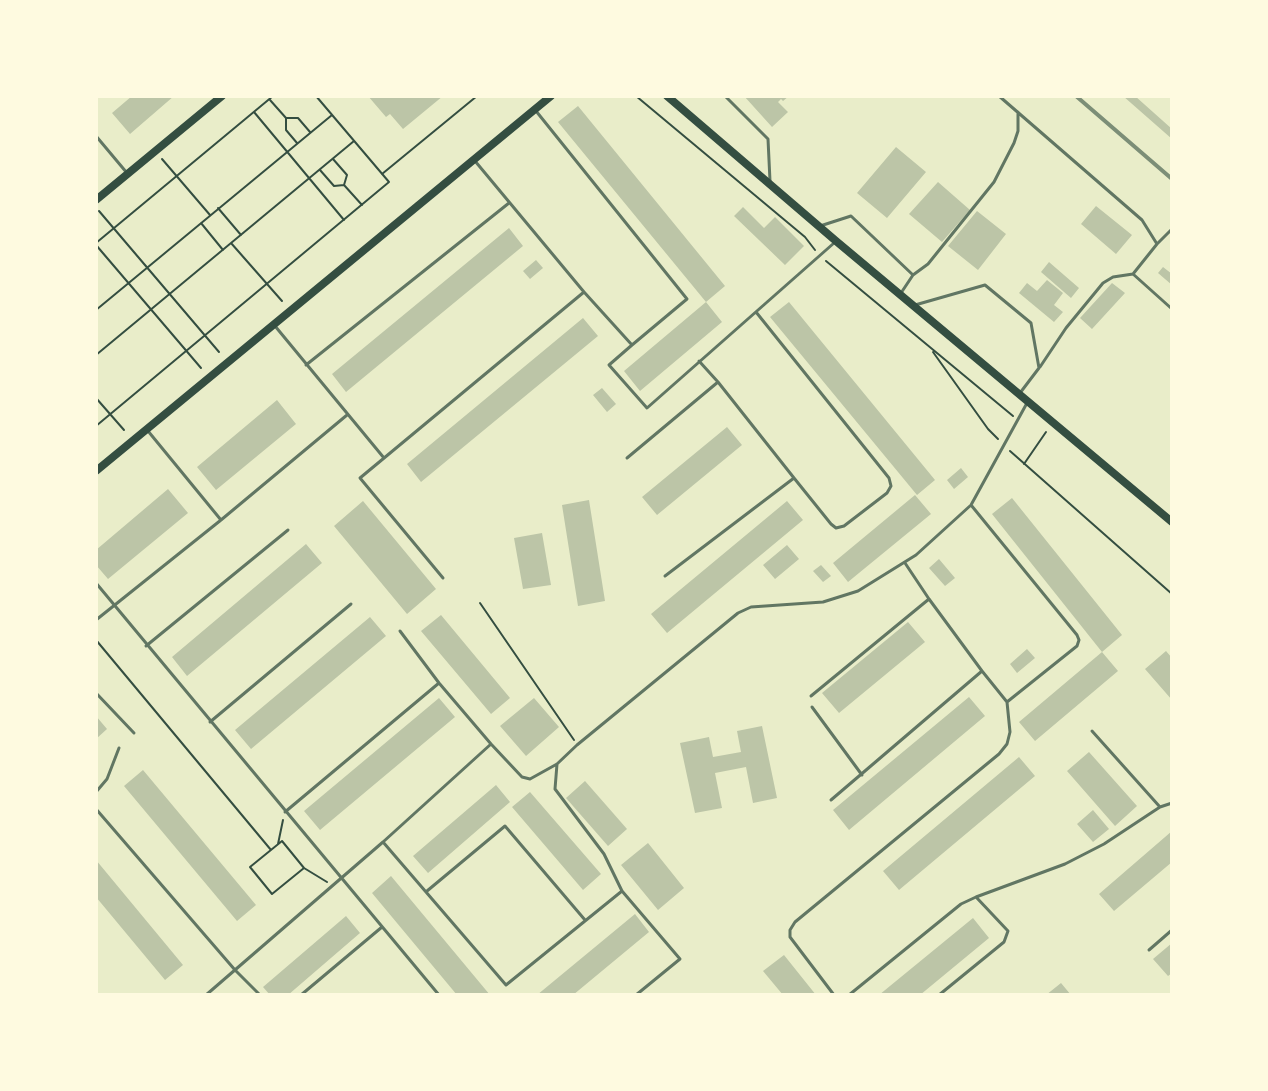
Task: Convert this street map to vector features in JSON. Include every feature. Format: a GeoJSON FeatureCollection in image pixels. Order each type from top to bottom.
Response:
{"type":"FeatureCollection","features":[{"type":"Feature","properties":{"kind":"main road"},"geometry":{"type":"LineString","coordinates":[[96,200],[222,96]]}},
{"type":"Feature","properties":{"kind":"main road"},"geometry":{"type":"LineString","coordinates":[[96,471],[551,96]]}},
{"type":"Feature","properties":{"kind":"main road"},"geometry":{"type":"LineString","coordinates":[[667,96],[819,227],[1172,522]]}},
{"type":"Feature","properties":{"kind":"lane"},"geometry":{"type":"LineString","coordinates":[[725,96],[768,139],[770,185]]}},
{"type":"Feature","properties":{"kind":"lane"},"geometry":{"type":"LineString","coordinates":[[999,96],[1142,220],[1157,244]]}},
{"type":"Feature","properties":{"kind":"lane"},"geometry":{"type":"LineString","coordinates":[[535,109],[687,299],[609,365],[647,408],[836,241]]}},
{"type":"Feature","properties":{"kind":"lane"},"geometry":{"type":"LineString","coordinates":[[900,294],[914,274],[928,264],[994,182],[1014,143],[1018,131],[1018,112]]}},
{"type":"Feature","properties":{"kind":"lane"},"geometry":{"type":"LineString","coordinates":[[96,135],[128,174]]}},
{"type":"Feature","properties":{"kind":"lane"},"geometry":{"type":"LineString","coordinates":[[474,159],[584,292],[632,345]]}},
{"type":"Feature","properties":{"kind":"lane"},"geometry":{"type":"LineString","coordinates":[[306,365],[509,202]]}},
{"type":"Feature","properties":{"kind":"lane"},"geometry":{"type":"LineString","coordinates":[[819,227],[851,216],[914,274]]}},
{"type":"Feature","properties":{"kind":"lane"},"geometry":{"type":"LineString","coordinates":[[1019,394],[1066,328],[1103,283],[1113,277],[1133,274],[1172,229]]}},
{"type":"Feature","properties":{"kind":"lane"},"geometry":{"type":"LineString","coordinates":[[1133,274],[1172,309]]}},
{"type":"Feature","properties":{"kind":"lane"},"geometry":{"type":"LineString","coordinates":[[913,305],[985,285],[1031,324],[1039,368]]}},
{"type":"Feature","properties":{"kind":"lane"},"geometry":{"type":"LineString","coordinates":[[443,578],[360,478],[584,292]]}},
{"type":"Feature","properties":{"kind":"lane"},"geometry":{"type":"LineString","coordinates":[[699,361],[836,528],[844,526],[887,493],[891,486],[889,478],[756,312]]}},
{"type":"Feature","properties":{"kind":"lane"},"geometry":{"type":"LineString","coordinates":[[274,324],[384,458]]}},
{"type":"Feature","properties":{"kind":"lane"},"geometry":{"type":"LineString","coordinates":[[627,459],[718,382]]}},
{"type":"Feature","properties":{"kind":"lane"},"geometry":{"type":"LineString","coordinates":[[400,631],[491,744],[522,777],[530,779],[557,764],[738,613],[751,607],[824,602],[858,591],[906,563],[971,505],[1028,401]]}},
{"type":"Feature","properties":{"kind":"lane"},"geometry":{"type":"LineString","coordinates":[[96,620],[348,416]]}},
{"type":"Feature","properties":{"kind":"lane"},"geometry":{"type":"LineString","coordinates":[[146,429],[221,520]]}},
{"type":"Feature","properties":{"kind":"lane"},"geometry":{"type":"LineString","coordinates":[[665,576],[794,478]]}},
{"type":"Feature","properties":{"kind":"lane"},"geometry":{"type":"LineString","coordinates":[[971,505],[1079,640],[1077,646],[1007,702]]}},
{"type":"Feature","properties":{"kind":"lane"},"geometry":{"type":"LineString","coordinates":[[146,646],[288,530]]}},
{"type":"Feature","properties":{"kind":"lane"},"geometry":{"type":"LineString","coordinates":[[834,995],[790,938],[790,930],[795,922],[999,754],[1007,744],[1010,732],[1007,702],[929,599],[906,563]]}},
{"type":"Feature","properties":{"kind":"lane"},"geometry":{"type":"LineString","coordinates":[[96,583],[146,646],[439,995]]}},
{"type":"Feature","properties":{"kind":"lane"},"geometry":{"type":"LineString","coordinates":[[811,696],[929,599]]}},
{"type":"Feature","properties":{"kind":"lane"},"geometry":{"type":"LineString","coordinates":[[210,722],[351,604]]}},
{"type":"Feature","properties":{"kind":"lane"},"geometry":{"type":"LineString","coordinates":[[831,800],[982,671]]}},
{"type":"Feature","properties":{"kind":"lane"},"geometry":{"type":"LineString","coordinates":[[285,812],[440,682]]}},
{"type":"Feature","properties":{"kind":"lane"},"geometry":{"type":"LineString","coordinates":[[96,693],[134,734]]}},
{"type":"Feature","properties":{"kind":"lane"},"geometry":{"type":"LineString","coordinates":[[812,707],[862,775]]}},
{"type":"Feature","properties":{"kind":"lane"},"geometry":{"type":"LineString","coordinates":[[1092,730],[1160,807]]}},
{"type":"Feature","properties":{"kind":"lane"},"geometry":{"type":"LineString","coordinates":[[206,995],[383,842],[491,744]]}},
{"type":"Feature","properties":{"kind":"lane"},"geometry":{"type":"LineString","coordinates":[[96,792],[107,779],[119,748]]}},
{"type":"Feature","properties":{"kind":"lane"},"geometry":{"type":"LineString","coordinates":[[557,764],[555,789],[604,854],[622,891],[680,960],[636,995]]}},
{"type":"Feature","properties":{"kind":"lane"},"geometry":{"type":"LineString","coordinates":[[849,995],[961,904],[1065,864],[1104,844],[1160,807],[1172,803]]}},
{"type":"Feature","properties":{"kind":"lane"},"geometry":{"type":"LineString","coordinates":[[96,809],[260,995]]}},
{"type":"Feature","properties":{"kind":"lane"},"geometry":{"type":"LineString","coordinates":[[427,891],[505,826],[585,920]]}},
{"type":"Feature","properties":{"kind":"lane"},"geometry":{"type":"LineString","coordinates":[[383,842],[506,985],[622,891]]}},
{"type":"Feature","properties":{"kind":"lane"},"geometry":{"type":"LineString","coordinates":[[939,995],[1004,942],[1008,931],[976,897]]}},
{"type":"Feature","properties":{"kind":"lane"},"geometry":{"type":"LineString","coordinates":[[301,995],[382,927]]}},
{"type":"Feature","properties":{"kind":"lane"},"geometry":{"type":"LineString","coordinates":[[1149,950],[1172,930]]}},
{"type":"Feature","properties":{"kind":"path"},"geometry":{"type":"LineString","coordinates":[[201,368],[96,244],[273,96]]}},
{"type":"Feature","properties":{"kind":"path"},"geometry":{"type":"LineString","coordinates":[[96,426],[389,182],[316,96]]}},
{"type":"Feature","properties":{"kind":"path"},"geometry":{"type":"LineString","coordinates":[[382,174],[477,96]]}},
{"type":"Feature","properties":{"kind":"path"},"geometry":{"type":"LineString","coordinates":[[270,99],[285,118],[286,130],[297,143]]}},
{"type":"Feature","properties":{"kind":"path"},"geometry":{"type":"LineString","coordinates":[[254,112],[344,220]]}},
{"type":"Feature","properties":{"kind":"path"},"geometry":{"type":"LineString","coordinates":[[96,310],[332,115]]}},
{"type":"Feature","properties":{"kind":"path"},"geometry":{"type":"LineString","coordinates":[[285,118],[298,118],[310,133]]}},
{"type":"Feature","properties":{"kind":"path"},"geometry":{"type":"LineString","coordinates":[[96,355],[354,141]]}},
{"type":"Feature","properties":{"kind":"path"},"geometry":{"type":"LineString","coordinates":[[162,159],[210,215]]}},
{"type":"Feature","properties":{"kind":"path"},"geometry":{"type":"LineString","coordinates":[[333,159],[347,176],[344,185]]}},
{"type":"Feature","properties":{"kind":"path"},"geometry":{"type":"LineString","coordinates":[[320,170],[334,186],[344,185]]}},
{"type":"Feature","properties":{"kind":"path"},"geometry":{"type":"LineString","coordinates":[[344,185],[362,205]]}},
{"type":"Feature","properties":{"kind":"path"},"geometry":{"type":"LineString","coordinates":[[219,208],[241,235]]}},
{"type":"Feature","properties":{"kind":"path"},"geometry":{"type":"LineString","coordinates":[[99,212],[219,352]]}},
{"type":"Feature","properties":{"kind":"path"},"geometry":{"type":"LineString","coordinates":[[201,223],[223,250]]}},
{"type":"Feature","properties":{"kind":"path"},"geometry":{"type":"LineString","coordinates":[[231,243],[282,301]]}},
{"type":"Feature","properties":{"kind":"path"},"geometry":{"type":"LineString","coordinates":[[929,347],[988,429],[1004,446],[1172,594]]}},
{"type":"Feature","properties":{"kind":"path"},"geometry":{"type":"LineString","coordinates":[[96,398],[124,430]]}},
{"type":"Feature","properties":{"kind":"path"},"geometry":{"type":"LineString","coordinates":[[1024,464],[1053,423]]}},
{"type":"Feature","properties":{"kind":"path"},"geometry":{"type":"LineString","coordinates":[[480,603],[577,745]]}},
{"type":"Feature","properties":{"kind":"path"},"geometry":{"type":"LineString","coordinates":[[96,640],[271,850]]}},
{"type":"Feature","properties":{"kind":"path"},"geometry":{"type":"LineString","coordinates":[[278,844],[285,812]]}},
{"type":"Feature","properties":{"kind":"path"},"geometry":{"type":"LineString","coordinates":[[304,868],[272,894],[250,867],[282,841],[304,868],[333,885]]}},
{"type":"Feature","properties":{"kind":"building"},"geometry":{"type":"Polygon","coordinates":[[[132,96],[174,96],[130,134],[112,113],[132,96]]]}},
{"type":"Feature","properties":{"kind":"building"},"geometry":{"type":"Polygon","coordinates":[[[368,96],[443,96],[403,129],[390,114],[386,117],[368,96]]]}},
{"type":"Feature","properties":{"kind":"building"},"geometry":{"type":"Polygon","coordinates":[[[744,96],[789,96],[778,102],[788,112],[772,127],[744,96]]]}},
{"type":"Feature","properties":{"kind":"building"},"geometry":{"type":"Polygon","coordinates":[[[1123,96],[1135,96],[1172,129],[1172,139],[1123,96]]]}},
{"type":"Feature","properties":{"kind":"building"},"geometry":{"type":"Polygon","coordinates":[[[578,106],[725,286],[706,302],[558,122],[578,106]]]}},
{"type":"Feature","properties":{"kind":"building"},"geometry":{"type":"Polygon","coordinates":[[[896,147],[926,172],[887,218],[857,193],[896,147]]]}},
{"type":"Feature","properties":{"kind":"building"},"geometry":{"type":"Polygon","coordinates":[[[938,182],[970,210],[942,242],[909,214],[938,182]]]}},
{"type":"Feature","properties":{"kind":"building"},"geometry":{"type":"Polygon","coordinates":[[[1096,206],[1132,235],[1116,254],[1081,224],[1096,206]]]}},
{"type":"Feature","properties":{"kind":"building"},"geometry":{"type":"Polygon","coordinates":[[[743,207],[764,228],[775,217],[804,246],[785,265],[734,216],[743,207]]]}},
{"type":"Feature","properties":{"kind":"building"},"geometry":{"type":"Polygon","coordinates":[[[977,211],[1006,234],[978,270],[948,246],[977,211]]]}},
{"type":"Feature","properties":{"kind":"building"},"geometry":{"type":"Polygon","coordinates":[[[509,228],[523,246],[346,392],[332,374],[509,228]]]}},
{"type":"Feature","properties":{"kind":"building"},"geometry":{"type":"Polygon","coordinates":[[[536,260],[543,268],[530,279],[523,271],[536,260]]]}},
{"type":"Feature","properties":{"kind":"building"},"geometry":{"type":"Polygon","coordinates":[[[1049,262],[1079,288],[1071,298],[1041,272],[1049,262]]]}},
{"type":"Feature","properties":{"kind":"building"},"geometry":{"type":"Polygon","coordinates":[[[1163,267],[1172,274],[1172,285],[1158,273],[1163,267]]]}},
{"type":"Feature","properties":{"kind":"building"},"geometry":{"type":"Polygon","coordinates":[[[1047,280],[1063,293],[1054,305],[1063,312],[1054,322],[1019,293],[1027,283],[1037,291],[1047,280]]]}},
{"type":"Feature","properties":{"kind":"building"},"geometry":{"type":"Polygon","coordinates":[[[1112,283],[1125,293],[1092,329],[1080,318],[1112,283]]]}},
{"type":"Feature","properties":{"kind":"building"},"geometry":{"type":"Polygon","coordinates":[[[706,302],[722,322],[640,391],[624,371],[706,302]]]}},
{"type":"Feature","properties":{"kind":"building"},"geometry":{"type":"Polygon","coordinates":[[[789,302],[935,480],[917,495],[770,317],[789,302]]]}},
{"type":"Feature","properties":{"kind":"building"},"geometry":{"type":"Polygon","coordinates":[[[583,318],[598,336],[421,482],[407,464],[583,318]]]}},
{"type":"Feature","properties":{"kind":"building"},"geometry":{"type":"Polygon","coordinates":[[[602,388],[616,404],[607,412],[593,395],[602,388]]]}},
{"type":"Feature","properties":{"kind":"building"},"geometry":{"type":"Polygon","coordinates":[[[277,400],[296,424],[216,490],[197,467],[277,400]]]}},
{"type":"Feature","properties":{"kind":"building"},"geometry":{"type":"Polygon","coordinates":[[[727,427],[742,445],[657,515],[642,497],[727,427]]]}},
{"type":"Feature","properties":{"kind":"building"},"geometry":{"type":"Polygon","coordinates":[[[961,468],[968,477],[954,489],[947,480],[961,468]]]}},
{"type":"Feature","properties":{"kind":"building"},"geometry":{"type":"Polygon","coordinates":[[[168,489],[188,513],[108,579],[96,565],[96,550],[168,489]]]}},
{"type":"Feature","properties":{"kind":"building"},"geometry":{"type":"Polygon","coordinates":[[[915,495],[931,514],[848,582],[833,563],[915,495]]]}},
{"type":"Feature","properties":{"kind":"building"},"geometry":{"type":"Polygon","coordinates":[[[1012,498],[1122,635],[1102,652],[992,514],[1012,498]]]}},
{"type":"Feature","properties":{"kind":"building"},"geometry":{"type":"Polygon","coordinates":[[[589,500],[605,601],[578,606],[562,505],[589,500]]]}},
{"type":"Feature","properties":{"kind":"building"},"geometry":{"type":"Polygon","coordinates":[[[363,501],[436,589],[407,614],[334,526],[363,501]]]}},
{"type":"Feature","properties":{"kind":"building"},"geometry":{"type":"Polygon","coordinates":[[[787,501],[803,520],[667,633],[651,614],[787,501]]]}},
{"type":"Feature","properties":{"kind":"building"},"geometry":{"type":"Polygon","coordinates":[[[542,533],[551,585],[523,589],[514,538],[542,533]]]}},
{"type":"Feature","properties":{"kind":"building"},"geometry":{"type":"Polygon","coordinates":[[[306,544],[322,563],[187,676],[172,657],[306,544]]]}},
{"type":"Feature","properties":{"kind":"building"},"geometry":{"type":"Polygon","coordinates":[[[787,545],[799,559],[775,579],[763,565],[787,545]]]}},
{"type":"Feature","properties":{"kind":"building"},"geometry":{"type":"Polygon","coordinates":[[[939,559],[955,578],[945,586],[929,568],[939,559]]]}},
{"type":"Feature","properties":{"kind":"building"},"geometry":{"type":"Polygon","coordinates":[[[821,565],[831,576],[823,582],[813,571],[821,565]]]}},
{"type":"Feature","properties":{"kind":"building"},"geometry":{"type":"Polygon","coordinates":[[[441,615],[510,698],[491,714],[421,631],[441,615]]]}},
{"type":"Feature","properties":{"kind":"building"},"geometry":{"type":"Polygon","coordinates":[[[370,617],[386,636],[251,749],[235,730],[370,617]]]}},
{"type":"Feature","properties":{"kind":"building"},"geometry":{"type":"Polygon","coordinates":[[[908,622],[925,642],[839,713],[822,693],[908,622]]]}},
{"type":"Feature","properties":{"kind":"building"},"geometry":{"type":"Polygon","coordinates":[[[1027,649],[1035,658],[1017,673],[1010,664],[1027,649]]]}},
{"type":"Feature","properties":{"kind":"building"},"geometry":{"type":"Polygon","coordinates":[[[1166,651],[1172,658],[1172,700],[1145,669],[1166,651]]]}},
{"type":"Feature","properties":{"kind":"building"},"geometry":{"type":"Polygon","coordinates":[[[1102,652],[1118,671],[1035,741],[1019,722],[1102,652]]]}},
{"type":"Feature","properties":{"kind":"building"},"geometry":{"type":"Polygon","coordinates":[[[969,697],[985,716],[849,830],[833,810],[969,697]]]}},
{"type":"Feature","properties":{"kind":"building"},"geometry":{"type":"Polygon","coordinates":[[[439,698],[455,717],[320,830],[304,811],[439,698]]]}},
{"type":"Feature","properties":{"kind":"building"},"geometry":{"type":"Polygon","coordinates":[[[534,698],[559,727],[526,756],[500,726],[534,698]]]}},
{"type":"Feature","properties":{"kind":"building"},"geometry":{"type":"Polygon","coordinates":[[[96,716],[107,729],[96,739],[96,716]]]}},
{"type":"Feature","properties":{"kind":"building"},"geometry":{"type":"Polygon","coordinates":[[[762,726],[777,798],[753,803],[746,767],[715,773],[722,808],[695,813],[680,743],[709,737],[713,757],[741,752],[737,731],[762,726]]]}},
{"type":"Feature","properties":{"kind":"building"},"geometry":{"type":"Polygon","coordinates":[[[1089,752],[1137,806],[1115,826],[1067,771],[1089,752]]]}},
{"type":"Feature","properties":{"kind":"building"},"geometry":{"type":"Polygon","coordinates":[[[1019,757],[1035,776],[899,890],[883,871],[1019,757]]]}},
{"type":"Feature","properties":{"kind":"building"},"geometry":{"type":"Polygon","coordinates":[[[143,770],[256,905],[237,921],[124,786],[143,770]]]}},
{"type":"Feature","properties":{"kind":"building"},"geometry":{"type":"Polygon","coordinates":[[[585,781],[627,829],[608,846],[566,798],[585,781]]]}},
{"type":"Feature","properties":{"kind":"building"},"geometry":{"type":"Polygon","coordinates":[[[496,785],[510,802],[428,873],[413,856],[496,785]]]}},
{"type":"Feature","properties":{"kind":"building"},"geometry":{"type":"Polygon","coordinates":[[[530,792],[601,874],[583,890],[512,807],[530,792]]]}},
{"type":"Feature","properties":{"kind":"building"},"geometry":{"type":"Polygon","coordinates":[[[1093,810],[1109,829],[1093,842],[1077,824],[1093,810]]]}},
{"type":"Feature","properties":{"kind":"building"},"geometry":{"type":"Polygon","coordinates":[[[1172,831],[1172,862],[1114,911],[1099,894],[1172,831]]]}},
{"type":"Feature","properties":{"kind":"building"},"geometry":{"type":"Polygon","coordinates":[[[648,843],[684,888],[658,910],[621,865],[648,843]]]}},
{"type":"Feature","properties":{"kind":"building"},"geometry":{"type":"Polygon","coordinates":[[[96,860],[183,965],[165,980],[96,897],[96,860]]]}},
{"type":"Feature","properties":{"kind":"building"},"geometry":{"type":"Polygon","coordinates":[[[391,876],[490,995],[457,995],[372,893],[391,876]]]}},
{"type":"Feature","properties":{"kind":"building"},"geometry":{"type":"Polygon","coordinates":[[[635,914],[649,932],[573,995],[537,995],[635,914]]]}},
{"type":"Feature","properties":{"kind":"building"},"geometry":{"type":"Polygon","coordinates":[[[346,916],[360,933],[288,995],[270,995],[263,987],[346,916]]]}},
{"type":"Feature","properties":{"kind":"building"},"geometry":{"type":"Polygon","coordinates":[[[973,918],[989,938],[920,995],[879,995],[973,918]]]}},
{"type":"Feature","properties":{"kind":"building"},"geometry":{"type":"Polygon","coordinates":[[[1172,943],[1172,973],[1168,976],[1153,959],[1172,943]]]}},
{"type":"Feature","properties":{"kind":"building"},"geometry":{"type":"Polygon","coordinates":[[[784,955],[816,995],[783,995],[763,971],[784,955]]]}},
{"type":"Feature","properties":{"kind":"building"},"geometry":{"type":"Polygon","coordinates":[[[1061,983],[1071,995],[1046,995],[1061,983]]]}},
{"type":"Feature","properties":{"kind":"railway"},"geometry":{"type":"LineString","coordinates":[[1076,96],[1172,179]]}}]}
